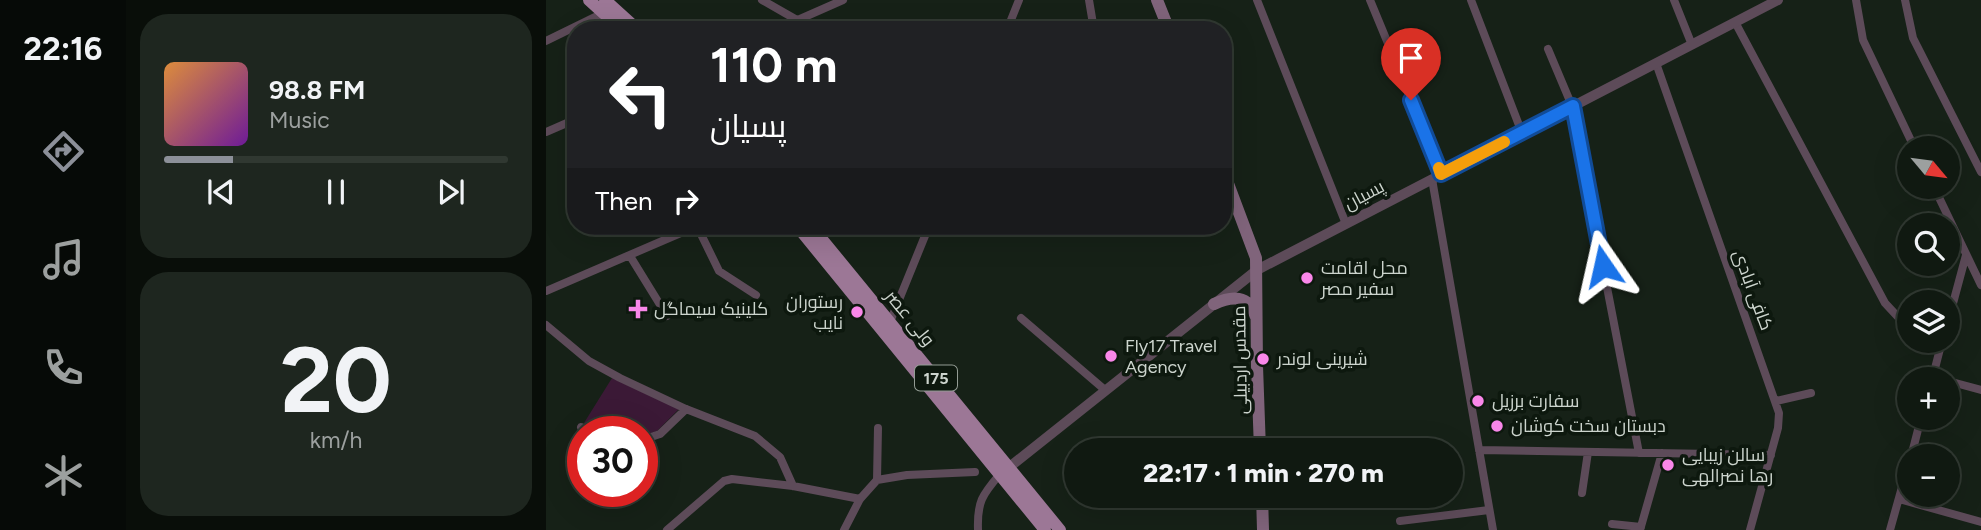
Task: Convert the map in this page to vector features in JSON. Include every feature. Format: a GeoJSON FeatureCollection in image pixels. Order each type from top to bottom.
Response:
{"type":"FeatureCollection","features":[{"type":"Feature","properties":{"kind":"main road"},"geometry":{"type":"LineString","coordinates":[[589,0],[625,21]]}},
{"type":"Feature","properties":{"kind":"main road"},"geometry":{"type":"LineString","coordinates":[[1149,0],[1157,21]]}},
{"type":"Feature","properties":{"kind":"main road"},"geometry":{"type":"LineString","coordinates":[[1157,0],[1165,21]]}},
{"type":"Feature","properties":{"kind":"main road"},"geometry":{"type":"LineString","coordinates":[[604,7],[615,21]]}},
{"type":"Feature","properties":{"kind":"main road","name":"مقدس اردبیلی"},"geometry":{"type":"LineString","coordinates":[[1232,195],[1256,258],[1260,438]]}},
{"type":"Feature","properties":{"kind":"main road","name":"مقدس اردبیلی"},"geometry":{"type":"LineString","coordinates":[[1232,217],[1250,262],[1257,270]]}},
{"type":"Feature","properties":{"kind":"main road","name":"ولی عصر"},"geometry":{"type":"LineString","coordinates":[[804,235],[1045,530]]}},
{"type":"Feature","properties":{"kind":"main road","name":"ولی عصر"},"geometry":{"type":"LineString","coordinates":[[818,235],[1060,530]]}},
{"type":"Feature","properties":{"kind":"main road"},"geometry":{"type":"LineString","coordinates":[[1214,304],[1231,297],[1241,299],[1252,307],[1256,320]]}},
{"type":"Feature","properties":{"kind":"main road"},"geometry":{"type":"LineString","coordinates":[[1262,508],[1263,530]]}},
{"type":"Feature","properties":{"kind":"street"},"geometry":{"type":"LineString","coordinates":[[762,0],[797,20],[843,0]]}},
{"type":"Feature","properties":{"kind":"street"},"geometry":{"type":"LineString","coordinates":[[1011,21],[1019,0]]}},
{"type":"Feature","properties":{"kind":"street"},"geometry":{"type":"LineString","coordinates":[[1089,0],[1092,21]]}},
{"type":"Feature","properties":{"kind":"street"},"geometry":{"type":"LineString","coordinates":[[1257,0],[1346,224]]}},
{"type":"Feature","properties":{"kind":"street"},"geometry":{"type":"LineString","coordinates":[[1370,0],[1437,177],[1493,530]]}},
{"type":"Feature","properties":{"kind":"street"},"geometry":{"type":"LineString","coordinates":[[1471,0],[1522,133]]}},
{"type":"Feature","properties":{"kind":"street"},"geometry":{"type":"LineString","coordinates":[[1674,0],[1692,45]]}},
{"type":"Feature","properties":{"kind":"street","name":"پسیان"},"geometry":{"type":"LineString","coordinates":[[1000,474],[1257,270],[1778,0]]}},
{"type":"Feature","properties":{"kind":"street"},"geometry":{"type":"LineString","coordinates":[[1856,0],[1863,40],[1909,136]]}},
{"type":"Feature","properties":{"kind":"street"},"geometry":{"type":"LineString","coordinates":[[1905,0],[1913,38],[1981,172]]}},
{"type":"Feature","properties":{"kind":"street"},"geometry":{"type":"LineString","coordinates":[[580,21],[604,7]]}},
{"type":"Feature","properties":{"kind":"street"},"geometry":{"type":"LineString","coordinates":[[1735,22],[1885,303],[1897,316]]}},
{"type":"Feature","properties":{"kind":"street"},"geometry":{"type":"LineString","coordinates":[[546,41],[567,29]]}},
{"type":"Feature","properties":{"kind":"street"},"geometry":{"type":"LineString","coordinates":[[1548,49],[1573,106],[1639,453]]}},
{"type":"Feature","properties":{"kind":"street","name":"کافی آبادی"},"geometry":{"type":"LineString","coordinates":[[1656,63],[1779,413],[1778,428],[1750,530]]}},
{"type":"Feature","properties":{"kind":"street"},"geometry":{"type":"LineString","coordinates":[[546,132],[567,123]]}},
{"type":"Feature","properties":{"kind":"street"},"geometry":{"type":"LineString","coordinates":[[1940,200],[1981,285]]}},
{"type":"Feature","properties":{"kind":"street"},"geometry":{"type":"LineString","coordinates":[[546,291],[677,235]]}},
{"type":"Feature","properties":{"kind":"street"},"geometry":{"type":"LineString","coordinates":[[701,235],[719,271],[756,295]]}},
{"type":"Feature","properties":{"kind":"street"},"geometry":{"type":"LineString","coordinates":[[890,322],[925,235]]}},
{"type":"Feature","properties":{"kind":"street"},"geometry":{"type":"LineString","coordinates":[[1956,290],[1966,255]]}},
{"type":"Feature","properties":{"kind":"street"},"geometry":{"type":"LineString","coordinates":[[630,256],[667,316]]}},
{"type":"Feature","properties":{"kind":"street"},"geometry":{"type":"LineString","coordinates":[[1021,318],[1105,390]]}},
{"type":"Feature","properties":{"kind":"street"},"geometry":{"type":"LineString","coordinates":[[546,325],[589,361],[620,378],[686,409],[755,436],[780,457],[793,486]]}},
{"type":"Feature","properties":{"kind":"street"},"geometry":{"type":"LineString","coordinates":[[1960,385],[1981,390]]}},
{"type":"Feature","properties":{"kind":"street"},"geometry":{"type":"LineString","coordinates":[[1776,401],[1811,393]]}},
{"type":"Feature","properties":{"kind":"street"},"geometry":{"type":"LineString","coordinates":[[658,435],[686,409]]}},
{"type":"Feature","properties":{"kind":"street"},"geometry":{"type":"LineString","coordinates":[[877,480],[878,428]]}},
{"type":"Feature","properties":{"kind":"street"},"geometry":{"type":"LineString","coordinates":[[1479,450],[1771,454]]}},
{"type":"Feature","properties":{"kind":"street"},"geometry":{"type":"LineString","coordinates":[[1582,493],[1588,452]]}},
{"type":"Feature","properties":{"kind":"street"},"geometry":{"type":"LineString","coordinates":[[1612,524],[1640,529],[1662,453]]}},
{"type":"Feature","properties":{"kind":"street"},"geometry":{"type":"LineString","coordinates":[[844,530],[860,499],[877,480],[907,475],[975,472]]}},
{"type":"Feature","properties":{"kind":"street"},"geometry":{"type":"LineString","coordinates":[[978,530],[979,502],[1000,474]]}},
{"type":"Feature","properties":{"kind":"street"},"geometry":{"type":"LineString","coordinates":[[667,530],[724,481],[732,479],[793,486],[860,499]]}},
{"type":"Feature","properties":{"kind":"street"},"geometry":{"type":"LineString","coordinates":[[1890,530],[1897,506]]}},
{"type":"Feature","properties":{"kind":"street"},"geometry":{"type":"LineString","coordinates":[[1928,507],[1981,522]]}},
{"type":"Feature","properties":{"kind":"street"},"geometry":{"type":"LineString","coordinates":[[1400,521],[1489,510]]}},
{"type":"Feature","properties":{"kind":"shaded area"},"geometry":{"type":"Polygon","coordinates":[[[612,378],[679,409],[658,430],[658,416],[588,416],[612,378]]]}},
{"type":"Feature","properties":{"kind":"slow traffic"},"geometry":{"type":"LineString","coordinates":[[1439,168],[1441,174],[1504,142]]}},
{"type":"Feature","properties":{"kind":"place","name":"محل اقامت سفیر مصر"},"geometry":{"type":"Point","coordinates":[1307,278]}},
{"type":"Feature","properties":{"kind":"place","name":"کلینیک سیماگل"},"geometry":{"type":"Point","coordinates":[638,309]}},
{"type":"Feature","properties":{"kind":"place","name":"رستوران نایب"},"geometry":{"type":"Point","coordinates":[857,312]}},
{"type":"Feature","properties":{"kind":"place","name":"Fly17 Travel Agency"},"geometry":{"type":"Point","coordinates":[1111,356]}},
{"type":"Feature","properties":{"kind":"place","name":"شیرینی لوندر"},"geometry":{"type":"Point","coordinates":[1263,359]}},
{"type":"Feature","properties":{"kind":"place","name":"سفارت برزیل"},"geometry":{"type":"Point","coordinates":[1478,401]}},
{"type":"Feature","properties":{"kind":"place","name":"دبستان سخت کوشان"},"geometry":{"type":"Point","coordinates":[1497,426]}},
{"type":"Feature","properties":{"kind":"place","name":"سالن زیبایی رها نصرالهی"},"geometry":{"type":"Point","coordinates":[1668,465]}},
{"type":"Feature","properties":{"kind":"route"},"geometry":{"type":"LineString","coordinates":[[1411,100],[1441,174],[1573,106],[1603,266]]}}]}
